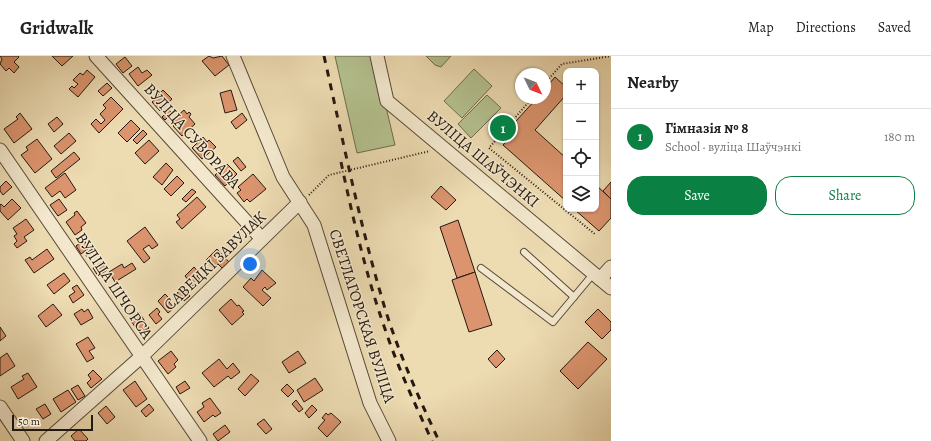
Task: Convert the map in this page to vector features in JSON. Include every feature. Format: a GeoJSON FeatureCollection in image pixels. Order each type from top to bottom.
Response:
{"type":"FeatureCollection","features":[{"type":"Feature","properties":{"kind":"street","name":"ВУЛІЦА СУВОРАВА"},"geometry":{"type":"LineString","coordinates":[[96,56],[262,239]]}},
{"type":"Feature","properties":{"kind":"street","name":"СВЕТЛАГОРСКАЯ ВУЛІЦА"},"geometry":{"type":"LineString","coordinates":[[233,56],[283,177],[314,225],[370,402],[389,441]]}},
{"type":"Feature","properties":{"kind":"street","name":"ВУЛІЦА ШАЎЧЭНКІ"},"geometry":{"type":"LineString","coordinates":[[377,56],[387,101],[611,288]]}},
{"type":"Feature","properties":{"kind":"street","name":"ВУЛІЦА ШЧОРСА"},"geometry":{"type":"LineString","coordinates":[[0,150],[200,441]]}},
{"type":"Feature","properties":{"kind":"street","name":"САВЕЦКІ ЗАВУЛАК"},"geometry":{"type":"LineString","coordinates":[[46,441],[142,356],[300,202]]}},
{"type":"Feature","properties":{"kind":"street"},"geometry":{"type":"LineString","coordinates":[[597,276],[611,267]]}},
{"type":"Feature","properties":{"kind":"street"},"geometry":{"type":"LineString","coordinates":[[0,407],[24,441]]}},
{"type":"Feature","properties":{"kind":"lane"},"geometry":{"type":"LineString","coordinates":[[524,252],[574,297]]}},
{"type":"Feature","properties":{"kind":"lane"},"geometry":{"type":"LineString","coordinates":[[481,268],[553,322],[574,297],[597,276]]}},
{"type":"Feature","properties":{"kind":"path"},"geometry":{"type":"LineString","coordinates":[[551,76],[562,64],[611,56]]}},
{"type":"Feature","properties":{"kind":"path"},"geometry":{"type":"LineString","coordinates":[[527,104],[489,148],[596,234]]}},
{"type":"Feature","properties":{"kind":"path"},"geometry":{"type":"LineString","coordinates":[[300,202],[329,176],[443,148]]}},
{"type":"Feature","properties":{"kind":"green space"},"geometry":{"type":"Polygon","coordinates":[[[335,56],[374,56],[395,145],[357,153],[335,56]]]}},
{"type":"Feature","properties":{"kind":"green space"},"geometry":{"type":"Polygon","coordinates":[[[426,56],[451,56],[441,67],[435,65],[426,56]]]}},
{"type":"Feature","properties":{"kind":"green space"},"geometry":{"type":"Polygon","coordinates":[[[474,69],[492,86],[462,118],[444,101],[474,69]]]}},
{"type":"Feature","properties":{"kind":"green space"},"geometry":{"type":"Polygon","coordinates":[[[487,95],[501,108],[471,138],[458,124],[487,95]]]}},
{"type":"Feature","properties":{"kind":"building"},"geometry":{"type":"Polygon","coordinates":[[[0,56],[19,57],[14,62],[19,67],[14,73],[9,68],[6,71],[0,64],[2,59],[0,56]]]}},
{"type":"Feature","properties":{"kind":"building"},"geometry":{"type":"Polygon","coordinates":[[[52,56],[73,56],[62,66],[52,56]]]}},
{"type":"Feature","properties":{"kind":"building"},"geometry":{"type":"Polygon","coordinates":[[[209,56],[213,58],[222,56],[229,65],[215,76],[202,61],[209,56]]]}},
{"type":"Feature","properties":{"kind":"building"},"geometry":{"type":"Polygon","coordinates":[[[125,57],[132,66],[123,73],[116,64],[125,57]]]}},
{"type":"Feature","properties":{"kind":"building"},"geometry":{"type":"Polygon","coordinates":[[[138,67],[142,73],[147,70],[152,75],[138,86],[129,74],[138,67]]]}},
{"type":"Feature","properties":{"kind":"building"},"geometry":{"type":"Polygon","coordinates":[[[87,70],[95,77],[78,97],[69,89],[72,86],[74,88],[78,84],[73,80],[80,73],[83,75],[87,70]]]}},
{"type":"Feature","properties":{"kind":"building"},"geometry":{"type":"Polygon","coordinates":[[[555,77],[563,84],[563,98],[535,130],[563,155],[563,198],[503,145],[511,136],[506,132],[532,104],[551,104],[551,82],[555,77]]]}},
{"type":"Feature","properties":{"kind":"building"},"geometry":{"type":"Polygon","coordinates":[[[107,83],[112,88],[103,96],[98,91],[107,83]]]}},
{"type":"Feature","properties":{"kind":"building"},"geometry":{"type":"Polygon","coordinates":[[[159,90],[161,92],[163,90],[172,99],[160,111],[152,102],[159,95],[157,92],[159,90]]]}},
{"type":"Feature","properties":{"kind":"building"},"geometry":{"type":"Polygon","coordinates":[[[231,90],[237,110],[225,113],[220,93],[231,90]]]}},
{"type":"Feature","properties":{"kind":"building"},"geometry":{"type":"Polygon","coordinates":[[[111,97],[123,109],[99,133],[91,124],[96,119],[101,124],[105,120],[100,114],[106,108],[103,105],[111,97]]]}},
{"type":"Feature","properties":{"kind":"building"},"geometry":{"type":"Polygon","coordinates":[[[169,110],[172,113],[165,120],[162,117],[169,110]]]}},
{"type":"Feature","properties":{"kind":"building"},"geometry":{"type":"Polygon","coordinates":[[[184,110],[187,114],[189,112],[191,114],[189,117],[195,124],[182,136],[173,126],[177,122],[174,119],[184,110]]]}},
{"type":"Feature","properties":{"kind":"building"},"geometry":{"type":"Polygon","coordinates":[[[20,113],[32,129],[14,143],[4,129],[18,119],[16,117],[20,113]]]}},
{"type":"Feature","properties":{"kind":"building"},"geometry":{"type":"Polygon","coordinates":[[[242,113],[247,120],[236,129],[231,122],[242,113]]]}},
{"type":"Feature","properties":{"kind":"building"},"geometry":{"type":"Polygon","coordinates":[[[57,117],[63,124],[54,132],[48,124],[57,117]]]}},
{"type":"Feature","properties":{"kind":"building"},"geometry":{"type":"Polygon","coordinates":[[[131,120],[140,129],[127,142],[118,133],[131,120]]]}},
{"type":"Feature","properties":{"kind":"building"},"geometry":{"type":"Polygon","coordinates":[[[143,130],[147,134],[137,144],[133,140],[143,130]]]}},
{"type":"Feature","properties":{"kind":"building"},"geometry":{"type":"Polygon","coordinates":[[[69,133],[76,141],[61,154],[54,146],[69,133]]]}},
{"type":"Feature","properties":{"kind":"building"},"geometry":{"type":"Polygon","coordinates":[[[203,137],[207,142],[209,140],[216,147],[202,159],[192,148],[203,137]]]}},
{"type":"Feature","properties":{"kind":"building"},"geometry":{"type":"Polygon","coordinates":[[[37,139],[52,159],[35,173],[21,155],[28,150],[26,147],[37,139]]]}},
{"type":"Feature","properties":{"kind":"building"},"geometry":{"type":"Polygon","coordinates":[[[149,140],[159,151],[145,164],[135,153],[149,140]]]}},
{"type":"Feature","properties":{"kind":"building"},"geometry":{"type":"Polygon","coordinates":[[[74,152],[80,159],[56,178],[51,171],[74,152]]]}},
{"type":"Feature","properties":{"kind":"building"},"geometry":{"type":"Polygon","coordinates":[[[238,157],[246,167],[241,171],[233,161],[238,157]]]}},
{"type":"Feature","properties":{"kind":"building"},"geometry":{"type":"Polygon","coordinates":[[[166,163],[173,170],[162,185],[153,177],[166,163]]]}},
{"type":"Feature","properties":{"kind":"building"},"geometry":{"type":"Polygon","coordinates":[[[227,164],[237,174],[225,186],[215,175],[227,164]]]}},
{"type":"Feature","properties":{"kind":"building"},"geometry":{"type":"Polygon","coordinates":[[[65,173],[76,190],[65,198],[60,191],[52,197],[45,188],[65,173]]]}},
{"type":"Feature","properties":{"kind":"building"},"geometry":{"type":"Polygon","coordinates":[[[253,174],[266,189],[250,202],[247,199],[244,202],[237,193],[241,190],[238,187],[253,174]]]}},
{"type":"Feature","properties":{"kind":"building"},"geometry":{"type":"Polygon","coordinates":[[[177,176],[184,183],[171,196],[164,189],[177,176]]]}},
{"type":"Feature","properties":{"kind":"building"},"geometry":{"type":"Polygon","coordinates":[[[6,181],[12,187],[3,195],[0,191],[0,187],[6,181]]]}},
{"type":"Feature","properties":{"kind":"building"},"geometry":{"type":"Polygon","coordinates":[[[611,182],[611,199],[603,191],[611,182]]]}},
{"type":"Feature","properties":{"kind":"building"},"geometry":{"type":"Polygon","coordinates":[[[441,186],[456,200],[446,210],[431,197],[441,186]]]}},
{"type":"Feature","properties":{"kind":"building"},"geometry":{"type":"Polygon","coordinates":[[[599,188],[611,199],[611,218],[599,231],[577,212],[599,212],[599,188]]]}},
{"type":"Feature","properties":{"kind":"building"},"geometry":{"type":"Polygon","coordinates":[[[192,189],[196,192],[186,202],[182,199],[192,189]]]}},
{"type":"Feature","properties":{"kind":"building"},"geometry":{"type":"Polygon","coordinates":[[[197,197],[206,207],[182,229],[176,222],[180,219],[177,215],[197,197]]]}},
{"type":"Feature","properties":{"kind":"building"},"geometry":{"type":"Polygon","coordinates":[[[12,199],[21,208],[8,220],[0,211],[0,205],[1,204],[4,207],[12,199]]]}},
{"type":"Feature","properties":{"kind":"building"},"geometry":{"type":"Polygon","coordinates":[[[59,199],[67,210],[58,216],[50,205],[59,199]]]}},
{"type":"Feature","properties":{"kind":"building"},"geometry":{"type":"Polygon","coordinates":[[[77,211],[86,223],[81,227],[82,230],[75,235],[66,222],[75,215],[74,213],[77,211]]]}},
{"type":"Feature","properties":{"kind":"building"},"geometry":{"type":"Polygon","coordinates":[[[26,219],[34,230],[24,237],[27,241],[17,248],[14,244],[17,241],[14,236],[17,234],[13,228],[26,219]]]}},
{"type":"Feature","properties":{"kind":"building"},"geometry":{"type":"Polygon","coordinates":[[[458,220],[475,272],[457,278],[440,227],[458,220]]]}},
{"type":"Feature","properties":{"kind":"building"},"geometry":{"type":"Polygon","coordinates":[[[145,227],[158,245],[152,249],[149,245],[143,249],[150,258],[144,263],[127,241],[145,227]]]}},
{"type":"Feature","properties":{"kind":"building"},"geometry":{"type":"Polygon","coordinates":[[[84,240],[89,248],[81,254],[76,246],[84,240]]]}},
{"type":"Feature","properties":{"kind":"building"},"geometry":{"type":"Polygon","coordinates":[[[94,248],[98,254],[90,260],[85,254],[94,248]]]}},
{"type":"Feature","properties":{"kind":"building"},"geometry":{"type":"Polygon","coordinates":[[[47,249],[54,259],[34,273],[25,260],[30,257],[32,260],[47,249]]]}},
{"type":"Feature","properties":{"kind":"building"},"geometry":{"type":"Polygon","coordinates":[[[217,249],[229,262],[222,268],[218,264],[213,268],[206,260],[217,249]]]}},
{"type":"Feature","properties":{"kind":"building"},"geometry":{"type":"Polygon","coordinates":[[[102,262],[107,270],[98,276],[93,268],[102,262]]]}},
{"type":"Feature","properties":{"kind":"building"},"geometry":{"type":"Polygon","coordinates":[[[132,263],[136,269],[115,282],[109,272],[122,264],[124,268],[132,263]]]}},
{"type":"Feature","properties":{"kind":"building"},"geometry":{"type":"Polygon","coordinates":[[[194,267],[200,274],[197,276],[202,282],[195,288],[185,276],[194,267]]]}},
{"type":"Feature","properties":{"kind":"building"},"geometry":{"type":"Polygon","coordinates":[[[262,270],[276,283],[267,290],[265,287],[262,290],[271,298],[263,306],[243,287],[251,278],[254,281],[262,270]]]}},
{"type":"Feature","properties":{"kind":"building"},"geometry":{"type":"Polygon","coordinates":[[[475,272],[492,325],[469,332],[452,280],[475,272]]]}},
{"type":"Feature","properties":{"kind":"building"},"geometry":{"type":"Polygon","coordinates":[[[64,273],[70,281],[54,294],[47,285],[64,273]]]}},
{"type":"Feature","properties":{"kind":"building"},"geometry":{"type":"Polygon","coordinates":[[[77,285],[84,295],[73,303],[69,296],[75,292],[72,288],[77,285]]]}},
{"type":"Feature","properties":{"kind":"building"},"geometry":{"type":"Polygon","coordinates":[[[183,288],[190,296],[184,301],[177,293],[183,288]]]}},
{"type":"Feature","properties":{"kind":"building"},"geometry":{"type":"Polygon","coordinates":[[[165,294],[171,300],[169,302],[174,308],[168,313],[158,301],[165,294]]]}},
{"type":"Feature","properties":{"kind":"building"},"geometry":{"type":"Polygon","coordinates":[[[231,299],[244,311],[242,312],[244,314],[232,325],[219,310],[231,299]]]}},
{"type":"Feature","properties":{"kind":"building"},"geometry":{"type":"Polygon","coordinates":[[[53,304],[62,315],[46,327],[38,316],[53,304]]]}},
{"type":"Feature","properties":{"kind":"building"},"geometry":{"type":"Polygon","coordinates":[[[157,308],[160,312],[158,314],[162,319],[156,324],[149,315],[157,308]]]}},
{"type":"Feature","properties":{"kind":"building"},"geometry":{"type":"Polygon","coordinates":[[[82,309],[84,312],[88,309],[93,318],[81,325],[74,314],[82,309]]]}},
{"type":"Feature","properties":{"kind":"building"},"geometry":{"type":"Polygon","coordinates":[[[598,309],[611,322],[611,330],[602,339],[585,322],[598,309]]]}},
{"type":"Feature","properties":{"kind":"building"},"geometry":{"type":"Polygon","coordinates":[[[139,312],[149,328],[140,334],[129,318],[139,312]]]}},
{"type":"Feature","properties":{"kind":"building"},"geometry":{"type":"Polygon","coordinates":[[[0,327],[6,336],[0,341],[0,327]]]}},
{"type":"Feature","properties":{"kind":"building"},"geometry":{"type":"Polygon","coordinates":[[[88,337],[95,348],[89,351],[94,358],[87,362],[76,344],[88,337]]]}},
{"type":"Feature","properties":{"kind":"building"},"geometry":{"type":"Polygon","coordinates":[[[588,342],[607,359],[578,389],[560,371],[588,342]]]}},
{"type":"Feature","properties":{"kind":"building"},"geometry":{"type":"Polygon","coordinates":[[[497,350],[505,359],[496,368],[488,359],[497,350]]]}},
{"type":"Feature","properties":{"kind":"building"},"geometry":{"type":"Polygon","coordinates":[[[171,351],[178,360],[174,364],[176,367],[168,374],[158,361],[171,351]]]}},
{"type":"Feature","properties":{"kind":"building"},"geometry":{"type":"Polygon","coordinates":[[[298,351],[306,363],[289,373],[282,362],[298,351]]]}},
{"type":"Feature","properties":{"kind":"building"},"geometry":{"type":"Polygon","coordinates":[[[7,353],[15,366],[0,376],[0,358],[7,353]]]}},
{"type":"Feature","properties":{"kind":"building"},"geometry":{"type":"Polygon","coordinates":[[[219,359],[227,369],[233,363],[240,372],[231,379],[228,376],[214,387],[202,373],[219,359]]]}},
{"type":"Feature","properties":{"kind":"building"},"geometry":{"type":"Polygon","coordinates":[[[93,370],[102,379],[91,388],[87,383],[91,379],[88,375],[93,370]]]}},
{"type":"Feature","properties":{"kind":"building"},"geometry":{"type":"Polygon","coordinates":[[[28,373],[37,387],[18,399],[11,387],[24,379],[22,376],[28,373]]]}},
{"type":"Feature","properties":{"kind":"building"},"geometry":{"type":"Polygon","coordinates":[[[251,374],[259,381],[245,396],[238,389],[251,374]]]}},
{"type":"Feature","properties":{"kind":"building"},"geometry":{"type":"Polygon","coordinates":[[[315,378],[323,390],[304,402],[297,390],[315,378]]]}},
{"type":"Feature","properties":{"kind":"building"},"geometry":{"type":"Polygon","coordinates":[[[135,381],[147,399],[136,407],[123,390],[135,381]]]}},
{"type":"Feature","properties":{"kind":"building"},"geometry":{"type":"Polygon","coordinates":[[[185,381],[190,388],[180,394],[176,387],[185,381]]]}},
{"type":"Feature","properties":{"kind":"building"},"geometry":{"type":"Polygon","coordinates":[[[287,384],[294,391],[288,397],[281,390],[287,384]]]}},
{"type":"Feature","properties":{"kind":"building"},"geometry":{"type":"Polygon","coordinates":[[[78,385],[85,396],[78,400],[71,389],[78,385]]]}},
{"type":"Feature","properties":{"kind":"building"},"geometry":{"type":"Polygon","coordinates":[[[68,390],[76,402],[61,412],[53,399],[68,390]]]}},
{"type":"Feature","properties":{"kind":"building"},"geometry":{"type":"Polygon","coordinates":[[[210,398],[221,413],[215,417],[213,415],[204,422],[197,412],[204,407],[202,403],[210,398]]]}},
{"type":"Feature","properties":{"kind":"building"},"geometry":{"type":"Polygon","coordinates":[[[296,400],[303,409],[299,412],[292,404],[296,400]]]}},
{"type":"Feature","properties":{"kind":"building"},"geometry":{"type":"Polygon","coordinates":[[[45,404],[51,414],[43,419],[36,409],[45,404]]]}},
{"type":"Feature","properties":{"kind":"building"},"geometry":{"type":"Polygon","coordinates":[[[149,404],[154,410],[146,417],[141,411],[149,404]]]}},
{"type":"Feature","properties":{"kind":"building"},"geometry":{"type":"Polygon","coordinates":[[[312,405],[317,410],[309,418],[305,413],[312,405]]]}},
{"type":"Feature","properties":{"kind":"building"},"geometry":{"type":"Polygon","coordinates":[[[106,406],[115,417],[107,424],[98,413],[106,406]]]}},
{"type":"Feature","properties":{"kind":"building"},"geometry":{"type":"Polygon","coordinates":[[[326,413],[328,415],[331,413],[341,422],[327,437],[318,428],[325,420],[322,418],[326,413]]]}},
{"type":"Feature","properties":{"kind":"building"},"geometry":{"type":"Polygon","coordinates":[[[264,419],[272,429],[266,434],[257,424],[264,419]]]}},
{"type":"Feature","properties":{"kind":"building"},"geometry":{"type":"Polygon","coordinates":[[[225,425],[230,432],[218,441],[213,434],[225,425]]]}},
{"type":"Feature","properties":{"kind":"building"},"geometry":{"type":"Polygon","coordinates":[[[79,429],[88,439],[86,441],[75,441],[71,436],[79,429]]]}},
{"type":"Feature","properties":{"kind":"railway"},"geometry":{"type":"LineString","coordinates":[[324,56],[358,206],[381,295],[400,351],[439,441]]}},
{"type":"Feature","properties":{"kind":"railway"},"geometry":{"type":"LineString","coordinates":[[341,162],[360,247],[378,309],[401,372],[432,441]]}},
{"type":"Feature","properties":{"kind":"place","name":"Гімназія № 8"},"geometry":{"type":"Point","coordinates":[503,128]}}]}
